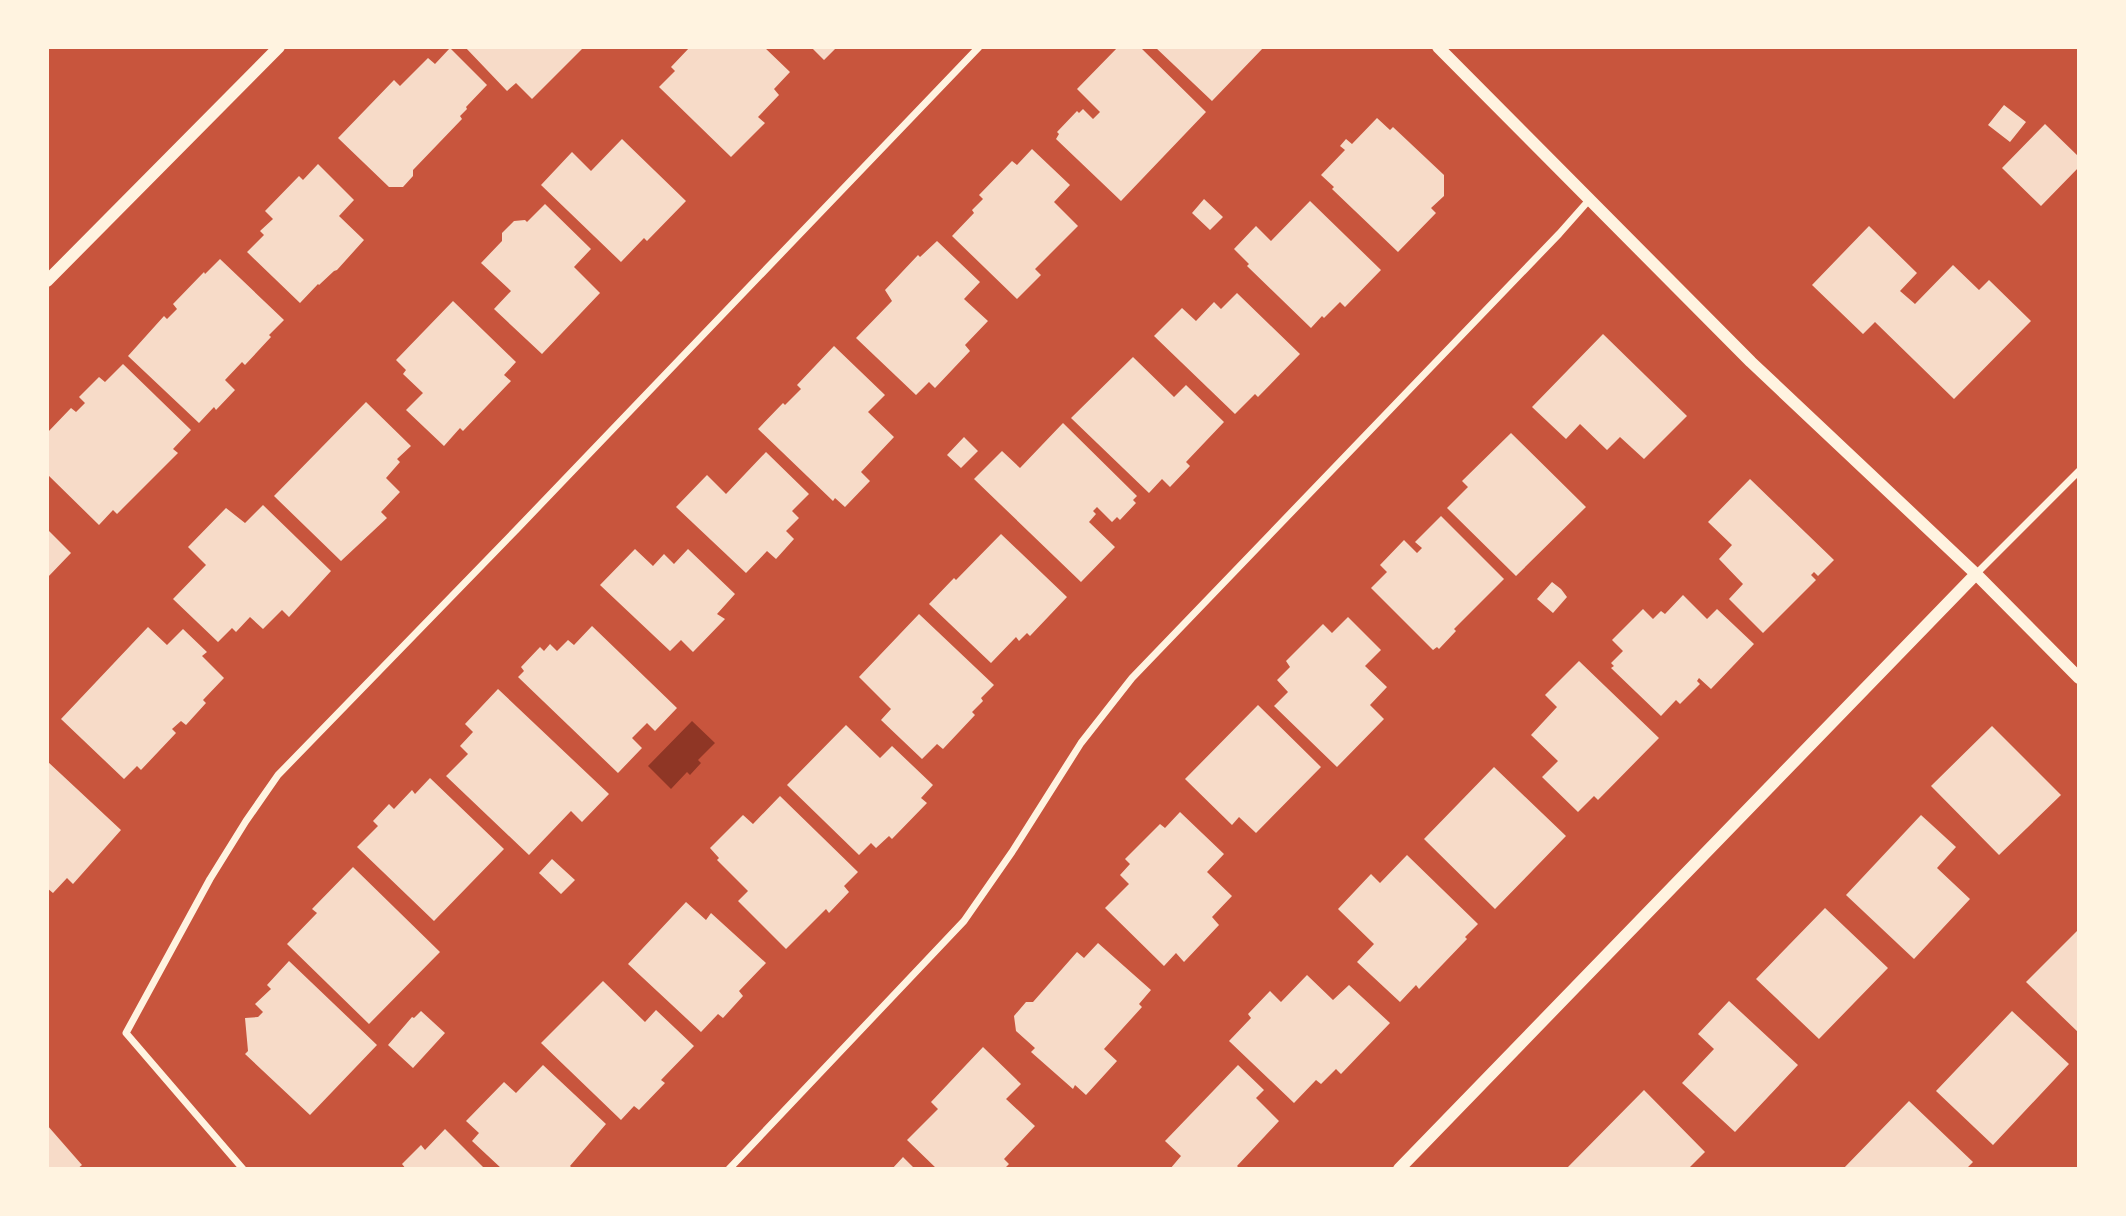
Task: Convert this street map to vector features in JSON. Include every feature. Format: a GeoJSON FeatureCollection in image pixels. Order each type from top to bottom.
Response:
{"type":"FeatureCollection","features":[{"type":"Feature","properties":{"kind":"street"},"geometry":{"type":"LineString","coordinates":[[47,281],[279,47]]}},
{"type":"Feature","properties":{"kind":"street"},"geometry":{"type":"LineString","coordinates":[[243,1169],[127,1033],[210,878],[246,821],[278,775],[979,47]]}},
{"type":"Feature","properties":{"kind":"street"},"geometry":{"type":"LineString","coordinates":[[1437,47],[1751,362],[1976,574],[2079,678]]}},
{"type":"Feature","properties":{"kind":"street"},"geometry":{"type":"LineString","coordinates":[[729,1169],[964,920],[1013,852],[1081,743],[1132,678],[1590,199]]}},
{"type":"Feature","properties":{"kind":"street"},"geometry":{"type":"LineString","coordinates":[[1399,1169],[2079,471]]}},
{"type":"Feature","properties":{"kind":"shaded area"},"geometry":{"type":"Polygon","coordinates":[[[692,721],[715,743],[698,760],[701,763],[690,775],[687,772],[671,789],[648,766],[692,721]]]}},
{"type":"Feature","properties":{"kind":"building"},"geometry":{"type":"Polygon","coordinates":[[[465,47],[584,47],[532,99],[516,83],[507,91],[465,47]]]}},
{"type":"Feature","properties":{"kind":"building"},"geometry":{"type":"Polygon","coordinates":[[[690,47],[764,47],[790,72],[774,89],[779,95],[758,117],[765,123],[731,157],[659,87],[675,71],[671,67],[690,47]]]}},
{"type":"Feature","properties":{"kind":"building"},"geometry":{"type":"Polygon","coordinates":[[[811,47],[837,47],[824,60],[811,47]]]}},
{"type":"Feature","properties":{"kind":"building"},"geometry":{"type":"Polygon","coordinates":[[[1118,47],[1140,47],[1206,112],[1121,201],[1056,139],[1059,134],[1057,132],[1077,111],[1079,113],[1083,109],[1093,119],[1100,112],[1077,89],[1118,47]]]}},
{"type":"Feature","properties":{"kind":"building"},"geometry":{"type":"Polygon","coordinates":[[[1155,47],[1264,47],[1212,101],[1155,47]]]}},
{"type":"Feature","properties":{"kind":"building"},"geometry":{"type":"Polygon","coordinates":[[[450,48],[487,85],[466,107],[460,116],[462,119],[413,170],[413,176],[403,187],[389,187],[338,138],[394,80],[400,86],[428,58],[435,64],[450,48]]]}},
{"type":"Feature","properties":{"kind":"building"},"geometry":{"type":"Polygon","coordinates":[[[2004,105],[2026,122],[2010,142],[1988,125],[2004,105]]]}},
{"type":"Feature","properties":{"kind":"building"},"geometry":{"type":"Polygon","coordinates":[[[1377,118],[1390,130],[1393,127],[1444,175],[1444,196],[1431,208],[1436,213],[1398,252],[1332,189],[1334,187],[1321,175],[1345,150],[1340,146],[1346,139],[1352,144],[1377,118]]]}},
{"type":"Feature","properties":{"kind":"building"},"geometry":{"type":"Polygon","coordinates":[[[2045,124],[2079,157],[2079,167],[2041,206],[2002,168],[2045,124]]]}},
{"type":"Feature","properties":{"kind":"building"},"geometry":{"type":"Polygon","coordinates":[[[622,139],[686,201],[647,241],[644,238],[621,262],[541,185],[572,152],[591,171],[622,139]]]}},
{"type":"Feature","properties":{"kind":"building"},"geometry":{"type":"Polygon","coordinates":[[[1032,149],[1070,185],[1054,202],[1078,226],[1035,269],[1041,275],[1017,299],[952,236],[974,213],[972,210],[983,199],[979,195],[1012,161],[1017,165],[1032,149]]]}},
{"type":"Feature","properties":{"kind":"building"},"geometry":{"type":"Polygon","coordinates":[[[318,164],[354,200],[339,216],[364,240],[337,270],[318,284],[300,303],[247,252],[264,235],[260,231],[273,219],[265,211],[299,176],[303,180],[318,164]]]}},
{"type":"Feature","properties":{"kind":"building"},"geometry":{"type":"Polygon","coordinates":[[[1204,199],[1223,217],[1210,230],[1192,213],[1204,199]]]}},
{"type":"Feature","properties":{"kind":"building"},"geometry":{"type":"Polygon","coordinates":[[[1310,201],[1381,270],[1345,307],[1340,302],[1311,328],[1247,266],[1249,264],[1234,249],[1256,226],[1271,241],[1310,201]]]}},
{"type":"Feature","properties":{"kind":"building"},"geometry":{"type":"Polygon","coordinates":[[[545,204],[591,249],[574,267],[600,293],[542,354],[494,309],[511,291],[481,263],[502,241],[502,233],[514,221],[527,222],[545,204]]]}},
{"type":"Feature","properties":{"kind":"building"},"geometry":{"type":"Polygon","coordinates":[[[1869,226],[1917,273],[1900,291],[1915,304],[1953,265],[1979,290],[1989,280],[2031,321],[1954,399],[1875,322],[1863,334],[1812,285],[1869,226]]]}},
{"type":"Feature","properties":{"kind":"building"},"geometry":{"type":"Polygon","coordinates":[[[937,241],[980,282],[964,299],[988,321],[965,345],[970,351],[935,388],[929,382],[916,395],[856,338],[892,301],[885,290],[918,255],[920,257],[937,241]]]}},
{"type":"Feature","properties":{"kind":"building"},"geometry":{"type":"Polygon","coordinates":[[[220,259],[284,320],[245,365],[242,362],[225,380],[235,390],[199,423],[128,356],[164,316],[167,319],[177,309],[173,304],[220,259]]]}},
{"type":"Feature","properties":{"kind":"building"},"geometry":{"type":"Polygon","coordinates":[[[1237,293],[1300,354],[1258,397],[1255,394],[1235,414],[1154,336],[1182,308],[1196,321],[1214,302],[1221,309],[1237,293]]]}},
{"type":"Feature","properties":{"kind":"building"},"geometry":{"type":"Polygon","coordinates":[[[453,301],[516,362],[504,375],[511,381],[463,431],[460,428],[444,446],[406,410],[423,393],[403,374],[406,370],[396,360],[453,301]]]}},
{"type":"Feature","properties":{"kind":"building"},"geometry":{"type":"Polygon","coordinates":[[[1603,334],[1687,416],[1644,459],[1620,437],[1607,450],[1580,424],[1566,439],[1532,407],[1603,334]]]}},
{"type":"Feature","properties":{"kind":"building"},"geometry":{"type":"Polygon","coordinates":[[[834,346],[885,395],[868,412],[894,437],[861,472],[870,481],[845,507],[835,498],[833,501],[758,429],[801,389],[797,385],[834,346]]]}},
{"type":"Feature","properties":{"kind":"building"},"geometry":{"type":"Polygon","coordinates":[[[1133,357],[1174,397],[1186,385],[1224,422],[1186,462],[1190,466],[1170,487],[1162,479],[1149,493],[1071,418],[1133,357]]]}},
{"type":"Feature","properties":{"kind":"building"},"geometry":{"type":"Polygon","coordinates":[[[123,364],[191,430],[173,449],[178,453],[117,514],[113,510],[99,525],[47,474],[47,433],[71,408],[76,412],[85,403],[79,397],[99,377],[105,382],[123,364]]]}},
{"type":"Feature","properties":{"kind":"building"},"geometry":{"type":"Polygon","coordinates":[[[366,402],[411,446],[397,459],[400,462],[386,478],[400,492],[381,512],[387,518],[341,561],[274,496],[366,402]]]}},
{"type":"Feature","properties":{"kind":"building"},"geometry":{"type":"Polygon","coordinates":[[[1063,423],[1137,496],[1133,500],[1136,503],[1120,520],[1117,517],[1112,522],[1097,507],[1093,511],[1096,514],[1089,522],[1115,547],[1081,582],[974,479],[1002,451],[1020,468],[1063,423]]]}},
{"type":"Feature","properties":{"kind":"building"},"geometry":{"type":"Polygon","coordinates":[[[1511,433],[1586,507],[1516,576],[1447,508],[1468,487],[1462,481],[1511,433]]]}},
{"type":"Feature","properties":{"kind":"building"},"geometry":{"type":"Polygon","coordinates":[[[964,437],[978,451],[961,468],[947,455],[964,437]]]}},
{"type":"Feature","properties":{"kind":"building"},"geometry":{"type":"Polygon","coordinates":[[[766,452],[809,494],[792,511],[799,518],[786,531],[794,539],[776,559],[767,551],[746,573],[676,507],[707,475],[726,494],[766,452]]]}},
{"type":"Feature","properties":{"kind":"building"},"geometry":{"type":"Polygon","coordinates":[[[1750,479],[1834,560],[1818,576],[1814,572],[1811,575],[1816,580],[1763,633],[1729,599],[1743,584],[1719,559],[1732,545],[1708,522],[1750,479]]]}},
{"type":"Feature","properties":{"kind":"building"},"geometry":{"type":"Polygon","coordinates":[[[263,505],[331,571],[289,617],[282,610],[263,629],[250,617],[236,632],[232,628],[218,642],[173,599],[206,565],[188,547],[226,508],[245,523],[263,505]]]}},
{"type":"Feature","properties":{"kind":"building"},"geometry":{"type":"Polygon","coordinates":[[[1441,516],[1504,579],[1454,629],[1456,631],[1439,649],[1437,647],[1433,650],[1371,588],[1387,572],[1380,565],[1404,540],[1417,553],[1422,548],[1415,542],[1441,516]]]}},
{"type":"Feature","properties":{"kind":"building"},"geometry":{"type":"Polygon","coordinates":[[[47,529],[71,553],[47,578],[47,529]]]}},
{"type":"Feature","properties":{"kind":"building"},"geometry":{"type":"Polygon","coordinates":[[[1001,534],[1067,597],[1030,636],[1027,633],[1019,641],[1016,637],[991,663],[929,604],[1001,534]]]}},
{"type":"Feature","properties":{"kind":"building"},"geometry":{"type":"Polygon","coordinates":[[[635,549],[653,566],[664,554],[674,564],[688,549],[735,594],[717,614],[725,619],[693,652],[681,640],[670,651],[600,585],[635,549]]]}},
{"type":"Feature","properties":{"kind":"building"},"geometry":{"type":"Polygon","coordinates":[[[1552,582],[1567,597],[1553,613],[1537,599],[1552,582]]]}},
{"type":"Feature","properties":{"kind":"building"},"geometry":{"type":"Polygon","coordinates":[[[1683,595],[1707,619],[1717,609],[1754,644],[1711,689],[1699,678],[1697,681],[1700,684],[1680,704],[1676,700],[1661,716],[1611,668],[1614,666],[1611,663],[1623,651],[1612,640],[1643,609],[1653,619],[1661,611],[1665,614],[1683,595]]]}},
{"type":"Feature","properties":{"kind":"building"},"geometry":{"type":"Polygon","coordinates":[[[919,614],[994,685],[972,712],[975,715],[943,749],[937,744],[922,759],[881,720],[891,709],[859,677],[919,614]]]}},
{"type":"Feature","properties":{"kind":"building"},"geometry":{"type":"Polygon","coordinates":[[[1348,617],[1381,650],[1365,666],[1387,687],[1370,705],[1384,719],[1337,767],[1274,706],[1288,692],[1277,680],[1290,667],[1286,661],[1323,624],[1332,633],[1348,617]]]}},
{"type":"Feature","properties":{"kind":"building"},"geometry":{"type":"Polygon","coordinates":[[[592,626],[677,708],[655,731],[647,723],[632,738],[642,748],[618,773],[518,677],[524,671],[521,667],[540,647],[544,651],[550,644],[557,651],[568,640],[574,645],[592,626]]]}},
{"type":"Feature","properties":{"kind":"building"},"geometry":{"type":"Polygon","coordinates":[[[148,627],[167,645],[183,629],[207,652],[202,656],[224,678],[203,700],[206,703],[186,725],[181,721],[172,729],[176,733],[141,770],[137,766],[124,779],[61,719],[148,627]]]}},
{"type":"Feature","properties":{"kind":"building"},"geometry":{"type":"Polygon","coordinates":[[[1579,661],[1659,738],[1598,800],[1594,796],[1578,812],[1542,777],[1558,761],[1531,735],[1557,707],[1545,695],[1579,661]]]}},
{"type":"Feature","properties":{"kind":"building"},"geometry":{"type":"Polygon","coordinates":[[[498,689],[609,794],[582,822],[571,811],[529,855],[446,776],[468,754],[460,746],[473,732],[465,724],[498,689]]]}},
{"type":"Feature","properties":{"kind":"building"},"geometry":{"type":"Polygon","coordinates":[[[1258,705],[1321,767],[1256,833],[1239,817],[1232,825],[1185,779],[1258,705]]]}},
{"type":"Feature","properties":{"kind":"building"},"geometry":{"type":"Polygon","coordinates":[[[846,725],[880,758],[892,746],[933,785],[921,798],[927,803],[892,839],[889,836],[876,848],[871,843],[859,855],[787,785],[846,725]]]}},
{"type":"Feature","properties":{"kind":"building"},"geometry":{"type":"Polygon","coordinates":[[[1992,726],[2061,795],[1999,855],[1931,786],[1992,726]]]}},
{"type":"Feature","properties":{"kind":"building"},"geometry":{"type":"Polygon","coordinates":[[[47,761],[121,830],[73,884],[67,878],[53,893],[47,888],[47,761]]]}},
{"type":"Feature","properties":{"kind":"building"},"geometry":{"type":"Polygon","coordinates":[[[1494,767],[1566,836],[1495,909],[1424,839],[1494,767]]]}},
{"type":"Feature","properties":{"kind":"building"},"geometry":{"type":"Polygon","coordinates":[[[430,778],[504,849],[434,921],[357,847],[378,826],[373,821],[389,804],[394,809],[412,790],[415,794],[430,778]]]}},
{"type":"Feature","properties":{"kind":"building"},"geometry":{"type":"Polygon","coordinates":[[[780,796],[858,872],[844,886],[849,892],[829,913],[826,909],[786,949],[738,901],[748,891],[717,860],[719,858],[710,848],[743,815],[753,824],[780,796]]]}},
{"type":"Feature","properties":{"kind":"building"},"geometry":{"type":"Polygon","coordinates":[[[1180,812],[1224,854],[1207,872],[1232,896],[1212,917],[1219,925],[1184,962],[1176,953],[1164,966],[1105,908],[1129,884],[1120,875],[1130,864],[1125,859],[1160,824],[1165,828],[1180,812]]]}},
{"type":"Feature","properties":{"kind":"building"},"geometry":{"type":"Polygon","coordinates":[[[1921,815],[1956,847],[1937,868],[1970,899],[1914,959],[1846,895],[1921,815]]]}},
{"type":"Feature","properties":{"kind":"building"},"geometry":{"type":"Polygon","coordinates":[[[1407,855],[1478,924],[1419,989],[1416,985],[1400,1002],[1357,962],[1374,944],[1338,909],[1371,874],[1380,883],[1407,855]]]}},
{"type":"Feature","properties":{"kind":"building"},"geometry":{"type":"Polygon","coordinates":[[[552,859],[575,880],[561,894],[539,873],[552,859]]]}},
{"type":"Feature","properties":{"kind":"building"},"geometry":{"type":"Polygon","coordinates":[[[353,867],[440,952],[369,1024],[287,944],[317,913],[312,909],[353,867]]]}},
{"type":"Feature","properties":{"kind":"building"},"geometry":{"type":"Polygon","coordinates":[[[686,902],[706,920],[711,913],[766,963],[739,991],[743,996],[723,1018],[718,1014],[701,1032],[628,964],[686,902]]]}},
{"type":"Feature","properties":{"kind":"building"},"geometry":{"type":"Polygon","coordinates":[[[1825,908],[1888,968],[1819,1039],[1756,979],[1825,908]]]}},
{"type":"Feature","properties":{"kind":"building"},"geometry":{"type":"Polygon","coordinates":[[[2079,929],[2079,1033],[2026,982],[2079,929]]]}},
{"type":"Feature","properties":{"kind":"building"},"geometry":{"type":"Polygon","coordinates":[[[1098,943],[1151,990],[1139,1004],[1142,1007],[1104,1049],[1117,1061],[1086,1095],[1075,1085],[1073,1089],[1031,1052],[1035,1048],[1016,1031],[1014,1016],[1026,1002],[1033,1002],[1077,952],[1084,958],[1098,943]]]}},
{"type":"Feature","properties":{"kind":"building"},"geometry":{"type":"Polygon","coordinates":[[[289,961],[377,1045],[310,1115],[245,1054],[248,1051],[245,1018],[258,1017],[263,1012],[255,1004],[271,989],[267,985],[289,961]]]}},
{"type":"Feature","properties":{"kind":"building"},"geometry":{"type":"Polygon","coordinates":[[[1307,975],[1333,1000],[1349,985],[1390,1023],[1341,1074],[1336,1069],[1321,1084],[1316,1080],[1294,1103],[1229,1041],[1251,1018],[1248,1014],[1270,991],[1281,1002],[1307,975]]]}},
{"type":"Feature","properties":{"kind":"building"},"geometry":{"type":"Polygon","coordinates":[[[603,981],[645,1022],[656,1010],[694,1046],[661,1080],[665,1083],[639,1110],[634,1106],[621,1120],[541,1043],[603,981]]]}},
{"type":"Feature","properties":{"kind":"building"},"geometry":{"type":"Polygon","coordinates":[[[1729,1001],[1798,1065],[1735,1132],[1682,1083],[1714,1049],[1698,1034],[1729,1001]]]}},
{"type":"Feature","properties":{"kind":"building"},"geometry":{"type":"Polygon","coordinates":[[[421,1011],[445,1033],[413,1068],[388,1045],[412,1017],[421,1011]]]}},
{"type":"Feature","properties":{"kind":"building"},"geometry":{"type":"Polygon","coordinates":[[[2012,1011],[2069,1064],[1993,1145],[1936,1091],[2012,1011]]]}},
{"type":"Feature","properties":{"kind":"building"},"geometry":{"type":"Polygon","coordinates":[[[983,1047],[1021,1084],[1006,1099],[1035,1126],[1004,1159],[1009,1164],[1004,1169],[937,1169],[907,1140],[938,1109],[931,1102],[983,1047]]]}},
{"type":"Feature","properties":{"kind":"building"},"geometry":{"type":"Polygon","coordinates":[[[543,1065],[606,1124],[570,1166],[573,1169],[502,1169],[472,1141],[479,1133],[466,1121],[504,1082],[516,1093],[543,1065]]]}},
{"type":"Feature","properties":{"kind":"building"},"geometry":{"type":"Polygon","coordinates":[[[1238,1065],[1264,1090],[1256,1098],[1279,1121],[1237,1166],[1240,1169],[1170,1169],[1181,1156],[1165,1141],[1238,1065]]]}},
{"type":"Feature","properties":{"kind":"building"},"geometry":{"type":"Polygon","coordinates":[[[1644,1090],[1705,1152],[1688,1169],[1568,1169],[1567,1168],[1644,1090]]]}},
{"type":"Feature","properties":{"kind":"building"},"geometry":{"type":"Polygon","coordinates":[[[1909,1101],[1973,1162],[1966,1169],[1843,1169],[1909,1101]]]}},
{"type":"Feature","properties":{"kind":"building"},"geometry":{"type":"Polygon","coordinates":[[[47,1125],[82,1165],[77,1169],[47,1169],[47,1125]]]}},
{"type":"Feature","properties":{"kind":"building"},"geometry":{"type":"Polygon","coordinates":[[[445,1129],[485,1169],[406,1169],[402,1164],[421,1145],[425,1150],[445,1129]]]}},
{"type":"Feature","properties":{"kind":"building"},"geometry":{"type":"Polygon","coordinates":[[[903,1157],[915,1169],[892,1169],[903,1157]]]}}]}
